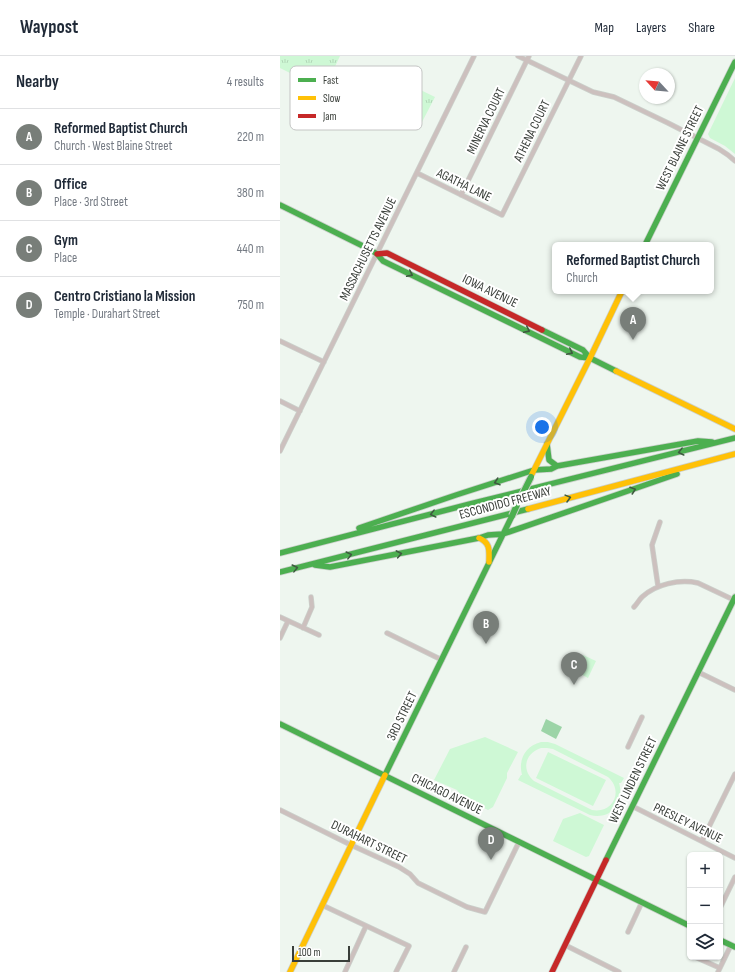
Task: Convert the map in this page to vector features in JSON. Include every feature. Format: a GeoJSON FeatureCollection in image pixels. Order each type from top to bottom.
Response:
{"type":"FeatureCollection","features":[{"type":"Feature","properties":{"kind":"main road","name":"WEST BLAINE STREET"},"geometry":{"type":"LineString","coordinates":[[646,242],[735,62]]}},
{"type":"Feature","properties":{"kind":"main road","name":"IOWA AVENUE"},"geometry":{"type":"LineString","coordinates":[[280,205],[377,254],[383,260],[580,357],[590,358],[735,429]]}},
{"type":"Feature","properties":{"kind":"main road"},"geometry":{"type":"LineString","coordinates":[[534,470],[621,294]]}},
{"type":"Feature","properties":{"kind":"main road","name":"ESCONDIDO FREEWAY"},"geometry":{"type":"LineString","coordinates":[[280,553],[735,438]]}},
{"type":"Feature","properties":{"kind":"main road"},"geometry":{"type":"LineString","coordinates":[[304,547],[534,470],[551,469],[557,466],[698,441],[719,442]]}},
{"type":"Feature","properties":{"kind":"main road"},"geometry":{"type":"LineString","coordinates":[[547,444],[549,460],[557,466]]}},
{"type":"Feature","properties":{"kind":"main road","name":"ESCONDIDO FREEWAY"},"geometry":{"type":"LineString","coordinates":[[280,572],[474,523],[735,454]]}},
{"type":"Feature","properties":{"kind":"main road"},"geometry":{"type":"LineString","coordinates":[[311,564],[330,567],[479,538],[610,497],[722,458]]}},
{"type":"Feature","properties":{"kind":"main road","name":"3RD STREET"},"geometry":{"type":"LineString","coordinates":[[290,972],[534,470]]}},
{"type":"Feature","properties":{"kind":"main road"},"geometry":{"type":"LineString","coordinates":[[479,538],[483,540],[489,548],[490,562]]}},
{"type":"Feature","properties":{"kind":"main road","name":"WEST LINDEN STREET"},"geometry":{"type":"LineString","coordinates":[[552,972],[734,599]]}},
{"type":"Feature","properties":{"kind":"main road","name":"CHICAGO AVENUE"},"geometry":{"type":"LineString","coordinates":[[280,724],[687,924]]}},
{"type":"Feature","properties":{"kind":"main road"},"geometry":{"type":"LineString","coordinates":[[723,941],[733,946]]}},
{"type":"Feature","properties":{"kind":"street","name":"MASSACHUSETTS AVENUE"},"geometry":{"type":"LineString","coordinates":[[280,451],[474,56]]}},
{"type":"Feature","properties":{"kind":"street"},"geometry":{"type":"LineString","coordinates":[[518,56],[528,58],[568,81],[593,92],[614,97],[719,149],[735,161]]}},
{"type":"Feature","properties":{"kind":"street","name":"ATHENA COURT"},"geometry":{"type":"LineString","coordinates":[[502,215],[581,56]]}},
{"type":"Feature","properties":{"kind":"street","name":"MINERVA COURT"},"geometry":{"type":"LineString","coordinates":[[461,195],[528,58]]}},
{"type":"Feature","properties":{"kind":"street","name":"AGATHA LANE"},"geometry":{"type":"LineString","coordinates":[[417,173],[502,215]]}},
{"type":"Feature","properties":{"kind":"street"},"geometry":{"type":"LineString","coordinates":[[280,341],[324,362]]}},
{"type":"Feature","properties":{"kind":"street"},"geometry":{"type":"LineString","coordinates":[[280,401],[300,411]]}},
{"type":"Feature","properties":{"kind":"street"},"geometry":{"type":"LineString","coordinates":[[658,586],[652,546],[660,522]]}},
{"type":"Feature","properties":{"kind":"street"},"geometry":{"type":"LineString","coordinates":[[634,608],[642,597],[658,586],[679,582],[693,582],[734,599]]}},
{"type":"Feature","properties":{"kind":"street"},"geometry":{"type":"LineString","coordinates":[[303,628],[312,607],[312,597]]}},
{"type":"Feature","properties":{"kind":"street"},"geometry":{"type":"LineString","coordinates":[[280,617],[319,636]]}},
{"type":"Feature","properties":{"kind":"street"},"geometry":{"type":"LineString","coordinates":[[280,638],[288,621]]}},
{"type":"Feature","properties":{"kind":"street"},"geometry":{"type":"LineString","coordinates":[[387,633],[442,660]]}},
{"type":"Feature","properties":{"kind":"street"},"geometry":{"type":"LineString","coordinates":[[698,672],[735,690]]}},
{"type":"Feature","properties":{"kind":"street"},"geometry":{"type":"LineString","coordinates":[[628,747],[642,717]]}},
{"type":"Feature","properties":{"kind":"street"},"geometry":{"type":"LineString","coordinates":[[702,841],[735,774]]}},
{"type":"Feature","properties":{"kind":"street","name":"PRESLEY AVENUE"},"geometry":{"type":"LineString","coordinates":[[632,806],[735,858]]}},
{"type":"Feature","properties":{"kind":"street","name":"DURAHART STREET"},"geometry":{"type":"LineString","coordinates":[[280,810],[399,867],[410,874],[418,883],[467,907],[485,912],[519,842]]}},
{"type":"Feature","properties":{"kind":"street"},"geometry":{"type":"LineString","coordinates":[[723,902],[735,877]]}},
{"type":"Feature","properties":{"kind":"street"},"geometry":{"type":"LineString","coordinates":[[628,932],[642,902]]}},
{"type":"Feature","properties":{"kind":"street"},"geometry":{"type":"LineString","coordinates":[[322,905],[409,946],[396,972]]}},
{"type":"Feature","properties":{"kind":"street"},"geometry":{"type":"LineString","coordinates":[[345,972],[366,926]]}},
{"type":"Feature","properties":{"kind":"street"},"geometry":{"type":"LineString","coordinates":[[565,945],[619,972]]}},
{"type":"Feature","properties":{"kind":"street"},"geometry":{"type":"LineString","coordinates":[[701,960],[719,970],[733,946]]}},
{"type":"Feature","properties":{"kind":"street"},"geometry":{"type":"LineString","coordinates":[[454,972],[466,947]]}},
{"type":"Feature","properties":{"kind":"green space"},"geometry":{"type":"Polygon","coordinates":[[[280,56],[340,56],[335,66],[290,66],[290,73],[280,68],[280,56]]]}},
{"type":"Feature","properties":{"kind":"green space"},"geometry":{"type":"Polygon","coordinates":[[[735,78],[735,154],[725,146],[710,138],[708,134],[735,78]]]}},
{"type":"Feature","properties":{"kind":"green space"},"geometry":{"type":"Polygon","coordinates":[[[422,91],[435,97],[422,122],[422,91]]]}},
{"type":"Feature","properties":{"kind":"green space"},"geometry":{"type":"Polygon","coordinates":[[[583,655],[596,661],[588,678],[575,671],[583,655]]]}},
{"type":"Feature","properties":{"kind":"green space"},"geometry":{"type":"Polygon","coordinates":[[[485,737],[518,752],[507,773],[507,778],[493,807],[488,810],[462,797],[457,790],[434,780],[450,749],[485,737]]]}},
{"type":"Feature","properties":{"kind":"green space"},"geometry":{"type":"Polygon","coordinates":[[[548,742],[555,744],[624,778],[621,783],[619,783],[620,797],[615,808],[604,815],[590,815],[518,780],[522,775],[521,764],[524,754],[535,744],[548,742]],[[547,748],[536,750],[528,758],[526,767],[527,772],[534,781],[592,810],[599,810],[611,805],[616,795],[613,783],[608,777],[553,749],[547,748]]]}},
{"type":"Feature","properties":{"kind":"green space"},"geometry":{"type":"Polygon","coordinates":[[[548,752],[606,780],[593,806],[536,778],[548,752]]]}},
{"type":"Feature","properties":{"kind":"green space"},"geometry":{"type":"Polygon","coordinates":[[[580,813],[604,825],[589,856],[586,857],[553,841],[563,819],[580,813]]]}},
{"type":"Feature","properties":{"kind":"shaded area"},"geometry":{"type":"Polygon","coordinates":[[[546,719],[562,727],[556,739],[541,731],[546,719]]]}},
{"type":"Feature","properties":{"kind":"traffic: fast"},"geometry":{"type":"LineString","coordinates":[[646,242],[735,62]]}},
{"type":"Feature","properties":{"kind":"traffic: fast"},"geometry":{"type":"LineString","coordinates":[[280,205],[371,250],[383,261],[580,357],[590,358],[616,371]]}},
{"type":"Feature","properties":{"kind":"traffic: fast"},"geometry":{"type":"LineString","coordinates":[[542,330],[583,350],[590,358]]}},
{"type":"Feature","properties":{"kind":"traffic: fast"},"geometry":{"type":"LineString","coordinates":[[280,553],[735,438]]}},
{"type":"Feature","properties":{"kind":"traffic: fast"},"geometry":{"type":"LineString","coordinates":[[359,528],[534,470],[551,469],[557,466],[698,441],[712,442]]}},
{"type":"Feature","properties":{"kind":"traffic: fast"},"geometry":{"type":"LineString","coordinates":[[547,444],[549,460],[557,466]]}},
{"type":"Feature","properties":{"kind":"traffic: fast"},"geometry":{"type":"LineString","coordinates":[[315,565],[330,567],[488,535],[503,534],[677,474]]}},
{"type":"Feature","properties":{"kind":"traffic: fast"},"geometry":{"type":"LineString","coordinates":[[522,495],[531,477]]}},
{"type":"Feature","properties":{"kind":"traffic: fast"},"geometry":{"type":"LineString","coordinates":[[512,516],[517,505]]}},
{"type":"Feature","properties":{"kind":"traffic: fast"},"geometry":{"type":"LineString","coordinates":[[280,572],[528,509]]}},
{"type":"Feature","properties":{"kind":"traffic: fast"},"geometry":{"type":"LineString","coordinates":[[385,775],[512,516]]}},
{"type":"Feature","properties":{"kind":"traffic: fast"},"geometry":{"type":"LineString","coordinates":[[606,860],[735,597]]}},
{"type":"Feature","properties":{"kind":"traffic: fast"},"geometry":{"type":"LineString","coordinates":[[280,724],[687,925]]}},
{"type":"Feature","properties":{"kind":"traffic: fast"},"geometry":{"type":"LineString","coordinates":[[723,941],[735,947]]}},
{"type":"Feature","properties":{"kind":"traffic: slow"},"geometry":{"type":"LineString","coordinates":[[590,358],[621,294]]}},
{"type":"Feature","properties":{"kind":"traffic: slow"},"geometry":{"type":"LineString","coordinates":[[532,474],[590,358]]}},
{"type":"Feature","properties":{"kind":"traffic: slow"},"geometry":{"type":"LineString","coordinates":[[616,371],[735,429]]}},
{"type":"Feature","properties":{"kind":"traffic: slow"},"geometry":{"type":"LineString","coordinates":[[528,509],[735,454]]}},
{"type":"Feature","properties":{"kind":"traffic: slow"},"geometry":{"type":"LineString","coordinates":[[479,538],[486,542],[489,551],[489,562]]}},
{"type":"Feature","properties":{"kind":"traffic: slow"},"geometry":{"type":"LineString","coordinates":[[290,972],[385,775]]}},
{"type":"Feature","properties":{"kind":"traffic: jam"},"geometry":{"type":"LineString","coordinates":[[377,254],[387,253],[542,330]]}},
{"type":"Feature","properties":{"kind":"traffic: jam"},"geometry":{"type":"LineString","coordinates":[[552,972],[606,860]]}},
{"type":"Feature","properties":{"kind":"place","name":"Reformed Baptist Church"},"geometry":{"type":"Point","coordinates":[633,340]}},
{"type":"Feature","properties":{"kind":"place","name":"Office"},"geometry":{"type":"Point","coordinates":[486,644]}},
{"type":"Feature","properties":{"kind":"place","name":"Gym"},"geometry":{"type":"Point","coordinates":[574,685]}},
{"type":"Feature","properties":{"kind":"place","name":"Centro Cristiano la Mission"},"geometry":{"type":"Point","coordinates":[491,860]}}]}
